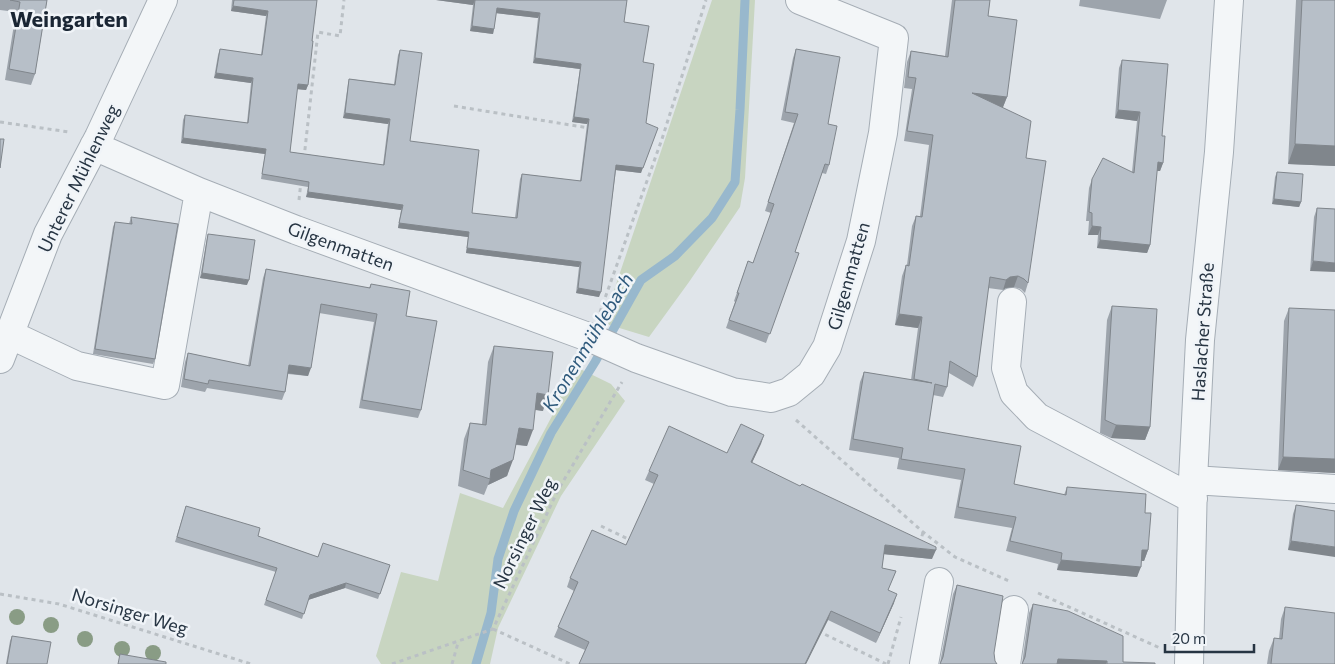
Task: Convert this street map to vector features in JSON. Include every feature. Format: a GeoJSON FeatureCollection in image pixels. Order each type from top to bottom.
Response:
{"type":"FeatureCollection","features":[{"type":"Feature","properties":{"kind":"street","name":"Unterer Mühlenweg"},"geometry":{"type":"LineString","coordinates":[[0,359],[48,234],[97,142],[163,0]]}},
{"type":"Feature","properties":{"kind":"street","name":"Gilgenmatten"},"geometry":{"type":"LineString","coordinates":[[97,142],[199,192],[296,230],[591,338],[628,354],[732,392],[771,398],[789,392],[811,374],[827,347],[861,241],[883,133],[894,38],[800,0]]}},
{"type":"Feature","properties":{"kind":"street","name":"Haslacher Straße"},"geometry":{"type":"LineString","coordinates":[[1189,663],[1193,489],[1200,340],[1219,152],[1229,0]]}},
{"type":"Feature","properties":{"kind":"street"},"geometry":{"type":"LineString","coordinates":[[9,334],[77,366],[165,385],[199,192]]}},
{"type":"Feature","properties":{"kind":"street"},"geometry":{"type":"LineString","coordinates":[[1012,302],[1006,368],[1014,393],[1037,418],[1193,489],[1335,489]]}},
{"type":"Feature","properties":{"kind":"street"},"geometry":{"type":"LineString","coordinates":[[924,664],[939,582]]}},
{"type":"Feature","properties":{"kind":"street"},"geometry":{"type":"LineString","coordinates":[[1006,664],[1014,610]]}},
{"type":"Feature","properties":{"kind":"path"},"geometry":{"type":"LineString","coordinates":[[304,161],[318,32],[340,36],[344,0]]}},
{"type":"Feature","properties":{"kind":"path"},"geometry":{"type":"LineString","coordinates":[[591,338],[662,139],[706,0]]}},
{"type":"Feature","properties":{"kind":"path"},"geometry":{"type":"LineString","coordinates":[[454,106],[595,129]]}},
{"type":"Feature","properties":{"kind":"path"},"geometry":{"type":"LineString","coordinates":[[0,122],[97,142]]}},
{"type":"Feature","properties":{"kind":"path"},"geometry":{"type":"LineString","coordinates":[[296,230],[301,180]]}},
{"type":"Feature","properties":{"kind":"path","name":"Norsinger Weg"},"geometry":{"type":"LineString","coordinates":[[493,629],[558,490],[628,354]]}},
{"type":"Feature","properties":{"kind":"path"},"geometry":{"type":"LineString","coordinates":[[771,398],[930,537],[955,556],[1009,581]]}},
{"type":"Feature","properties":{"kind":"path"},"geometry":{"type":"LineString","coordinates":[[601,526],[637,543]]}},
{"type":"Feature","properties":{"kind":"path"},"geometry":{"type":"LineString","coordinates":[[1036,593],[1189,663]]}},
{"type":"Feature","properties":{"kind":"path","name":"Norsinger Weg"},"geometry":{"type":"LineString","coordinates":[[0,594],[60,604],[250,664]]}},
{"type":"Feature","properties":{"kind":"path"},"geometry":{"type":"LineString","coordinates":[[392,664],[493,629],[570,664]]}},
{"type":"Feature","properties":{"kind":"path"},"geometry":{"type":"LineString","coordinates":[[814,629],[886,664]]}},
{"type":"Feature","properties":{"kind":"path"},"geometry":{"type":"LineString","coordinates":[[452,664],[458,642]]}},
{"type":"Feature","properties":{"kind":"green space"},"geometry":{"type":"Polygon","coordinates":[[[712,0],[755,0],[745,178],[740,207],[649,337],[603,323],[712,0]]]}},
{"type":"Feature","properties":{"kind":"green space"},"geometry":{"type":"Polygon","coordinates":[[[570,364],[611,384],[625,401],[561,496],[498,628],[490,664],[381,664],[376,656],[401,572],[438,581],[460,493],[503,508],[552,416],[570,364]]]}},
{"type":"Feature","properties":{"kind":"building"},"geometry":{"type":"Polygon","coordinates":[[[10,0],[47,0],[35,74],[9,69],[20,2],[10,0]]]}},
{"type":"Feature","properties":{"kind":"building"},"geometry":{"type":"Polygon","coordinates":[[[234,0],[317,0],[308,85],[298,84],[290,152],[384,165],[390,119],[345,113],[349,79],[395,85],[400,50],[422,53],[410,141],[479,150],[472,213],[517,218],[522,174],[581,181],[589,119],[574,117],[581,64],[535,58],[540,13],[497,8],[494,29],[472,26],[475,0],[627,0],[624,22],[649,26],[643,62],[654,64],[646,123],[658,128],[643,168],[616,165],[601,292],[578,288],[581,262],[467,248],[469,232],[399,223],[403,205],[308,192],[309,182],[262,174],[266,149],[183,138],[185,115],[248,123],[253,78],[216,73],[220,49],[262,55],[268,11],[233,6],[234,0]]]}},
{"type":"Feature","properties":{"kind":"building"},"geometry":{"type":"Polygon","coordinates":[[[955,0],[990,0],[988,16],[1017,20],[1007,97],[972,93],[1031,121],[1026,158],[1046,161],[1028,283],[1018,276],[1010,277],[1006,280],[990,277],[977,377],[950,361],[947,387],[935,384],[928,430],[1021,446],[1014,484],[1066,495],[1067,487],[1146,494],[1145,513],[1151,513],[1148,550],[1142,550],[1141,567],[1061,560],[1062,553],[1010,541],[1016,517],[958,507],[965,469],[901,459],[903,448],[853,439],[864,372],[932,383],[914,379],[922,317],[899,314],[906,265],[909,266],[916,216],[922,217],[933,135],[907,131],[916,78],[908,77],[911,51],[948,57],[955,0]]]}},
{"type":"Feature","properties":{"kind":"building"},"geometry":{"type":"Polygon","coordinates":[[[1302,0],[1335,0],[1335,146],[1295,144],[1302,0]]]}},
{"type":"Feature","properties":{"kind":"building"},"geometry":{"type":"Polygon","coordinates":[[[796,49],[840,57],[828,124],[837,126],[829,165],[825,164],[795,252],[799,253],[770,334],[729,320],[748,261],[753,263],[774,204],[768,202],[798,114],[785,112],[796,49]]]}},
{"type":"Feature","properties":{"kind":"building"},"geometry":{"type":"Polygon","coordinates":[[[1122,60],[1168,64],[1162,136],[1165,136],[1163,163],[1158,162],[1150,245],[1100,240],[1101,227],[1092,226],[1092,213],[1089,212],[1092,179],[1103,158],[1134,173],[1140,112],[1118,110],[1122,60]]]}},
{"type":"Feature","properties":{"kind":"building"},"geometry":{"type":"Polygon","coordinates":[[[0,139],[4,139],[0,168],[0,139]]]}},
{"type":"Feature","properties":{"kind":"building"},"geometry":{"type":"Polygon","coordinates":[[[1277,172],[1303,174],[1301,202],[1274,199],[1277,172]]]}},
{"type":"Feature","properties":{"kind":"building"},"geometry":{"type":"Polygon","coordinates":[[[1317,208],[1335,209],[1335,263],[1313,261],[1317,208]]]}},
{"type":"Feature","properties":{"kind":"building"},"geometry":{"type":"Polygon","coordinates":[[[131,217],[178,224],[155,359],[95,349],[115,222],[132,224],[131,217]]]}},
{"type":"Feature","properties":{"kind":"building"},"geometry":{"type":"Polygon","coordinates":[[[208,234],[255,240],[249,280],[202,273],[208,234]]]}},
{"type":"Feature","properties":{"kind":"building"},"geometry":{"type":"Polygon","coordinates":[[[266,269],[370,288],[371,284],[410,291],[406,316],[437,321],[421,410],[362,400],[377,314],[321,304],[311,368],[289,365],[285,392],[209,380],[208,384],[184,379],[188,353],[250,366],[266,269]]]}},
{"type":"Feature","properties":{"kind":"building"},"geometry":{"type":"Polygon","coordinates":[[[1112,306],[1157,309],[1150,427],[1116,425],[1105,420],[1112,306]]]}},
{"type":"Feature","properties":{"kind":"building"},"geometry":{"type":"Polygon","coordinates":[[[1289,308],[1335,310],[1335,459],[1283,457],[1289,308]]]}},
{"type":"Feature","properties":{"kind":"building"},"geometry":{"type":"Polygon","coordinates":[[[494,346],[553,352],[548,395],[537,393],[533,430],[519,428],[513,460],[491,470],[490,479],[463,470],[470,423],[486,425],[494,346]]]}},
{"type":"Feature","properties":{"kind":"building"},"geometry":{"type":"Polygon","coordinates":[[[741,424],[764,435],[751,462],[936,547],[936,550],[885,545],[882,568],[896,571],[888,590],[897,594],[880,633],[831,611],[805,664],[579,664],[589,642],[558,627],[578,582],[570,578],[592,530],[626,545],[658,475],[649,471],[669,426],[727,453],[741,424]]]}},
{"type":"Feature","properties":{"kind":"building"},"geometry":{"type":"Polygon","coordinates":[[[1296,505],[1335,511],[1335,547],[1291,541],[1296,505]]]}},
{"type":"Feature","properties":{"kind":"building"},"geometry":{"type":"Polygon","coordinates":[[[186,506],[260,528],[258,536],[318,557],[323,543],[390,565],[380,594],[346,583],[310,595],[304,614],[266,600],[277,568],[177,537],[186,506]]]}},
{"type":"Feature","properties":{"kind":"building"},"geometry":{"type":"Polygon","coordinates":[[[957,585],[1003,596],[994,653],[997,664],[940,664],[957,585]]]}},
{"type":"Feature","properties":{"kind":"building"},"geometry":{"type":"Polygon","coordinates":[[[1033,604],[1068,611],[1123,636],[1123,662],[1155,664],[1107,664],[1107,661],[1058,659],[1057,664],[1022,664],[1025,657],[1033,604]]]}},
{"type":"Feature","properties":{"kind":"building"},"geometry":{"type":"Polygon","coordinates":[[[1285,607],[1335,613],[1335,664],[1271,664],[1274,638],[1282,639],[1285,607]]]}},
{"type":"Feature","properties":{"kind":"building"},"geometry":{"type":"Polygon","coordinates":[[[12,636],[51,642],[47,664],[7,664],[12,636]]]}},
{"type":"Feature","properties":{"kind":"building"},"geometry":{"type":"Polygon","coordinates":[[[120,654],[166,662],[166,664],[118,664],[120,654]]]}},
{"type":"Feature","properties":{"kind":"waterway","name":"Kronenmühlebach"},"geometry":{"type":"LineString","coordinates":[[476,664],[491,613],[498,559],[514,511],[551,433],[595,362],[641,280],[675,256],[712,218],[735,182],[745,0]]}},
{"type":"Feature","properties":{"kind":"district","name":"Weingarten"},"geometry":{"type":"Point","coordinates":[69,18]}}]}
